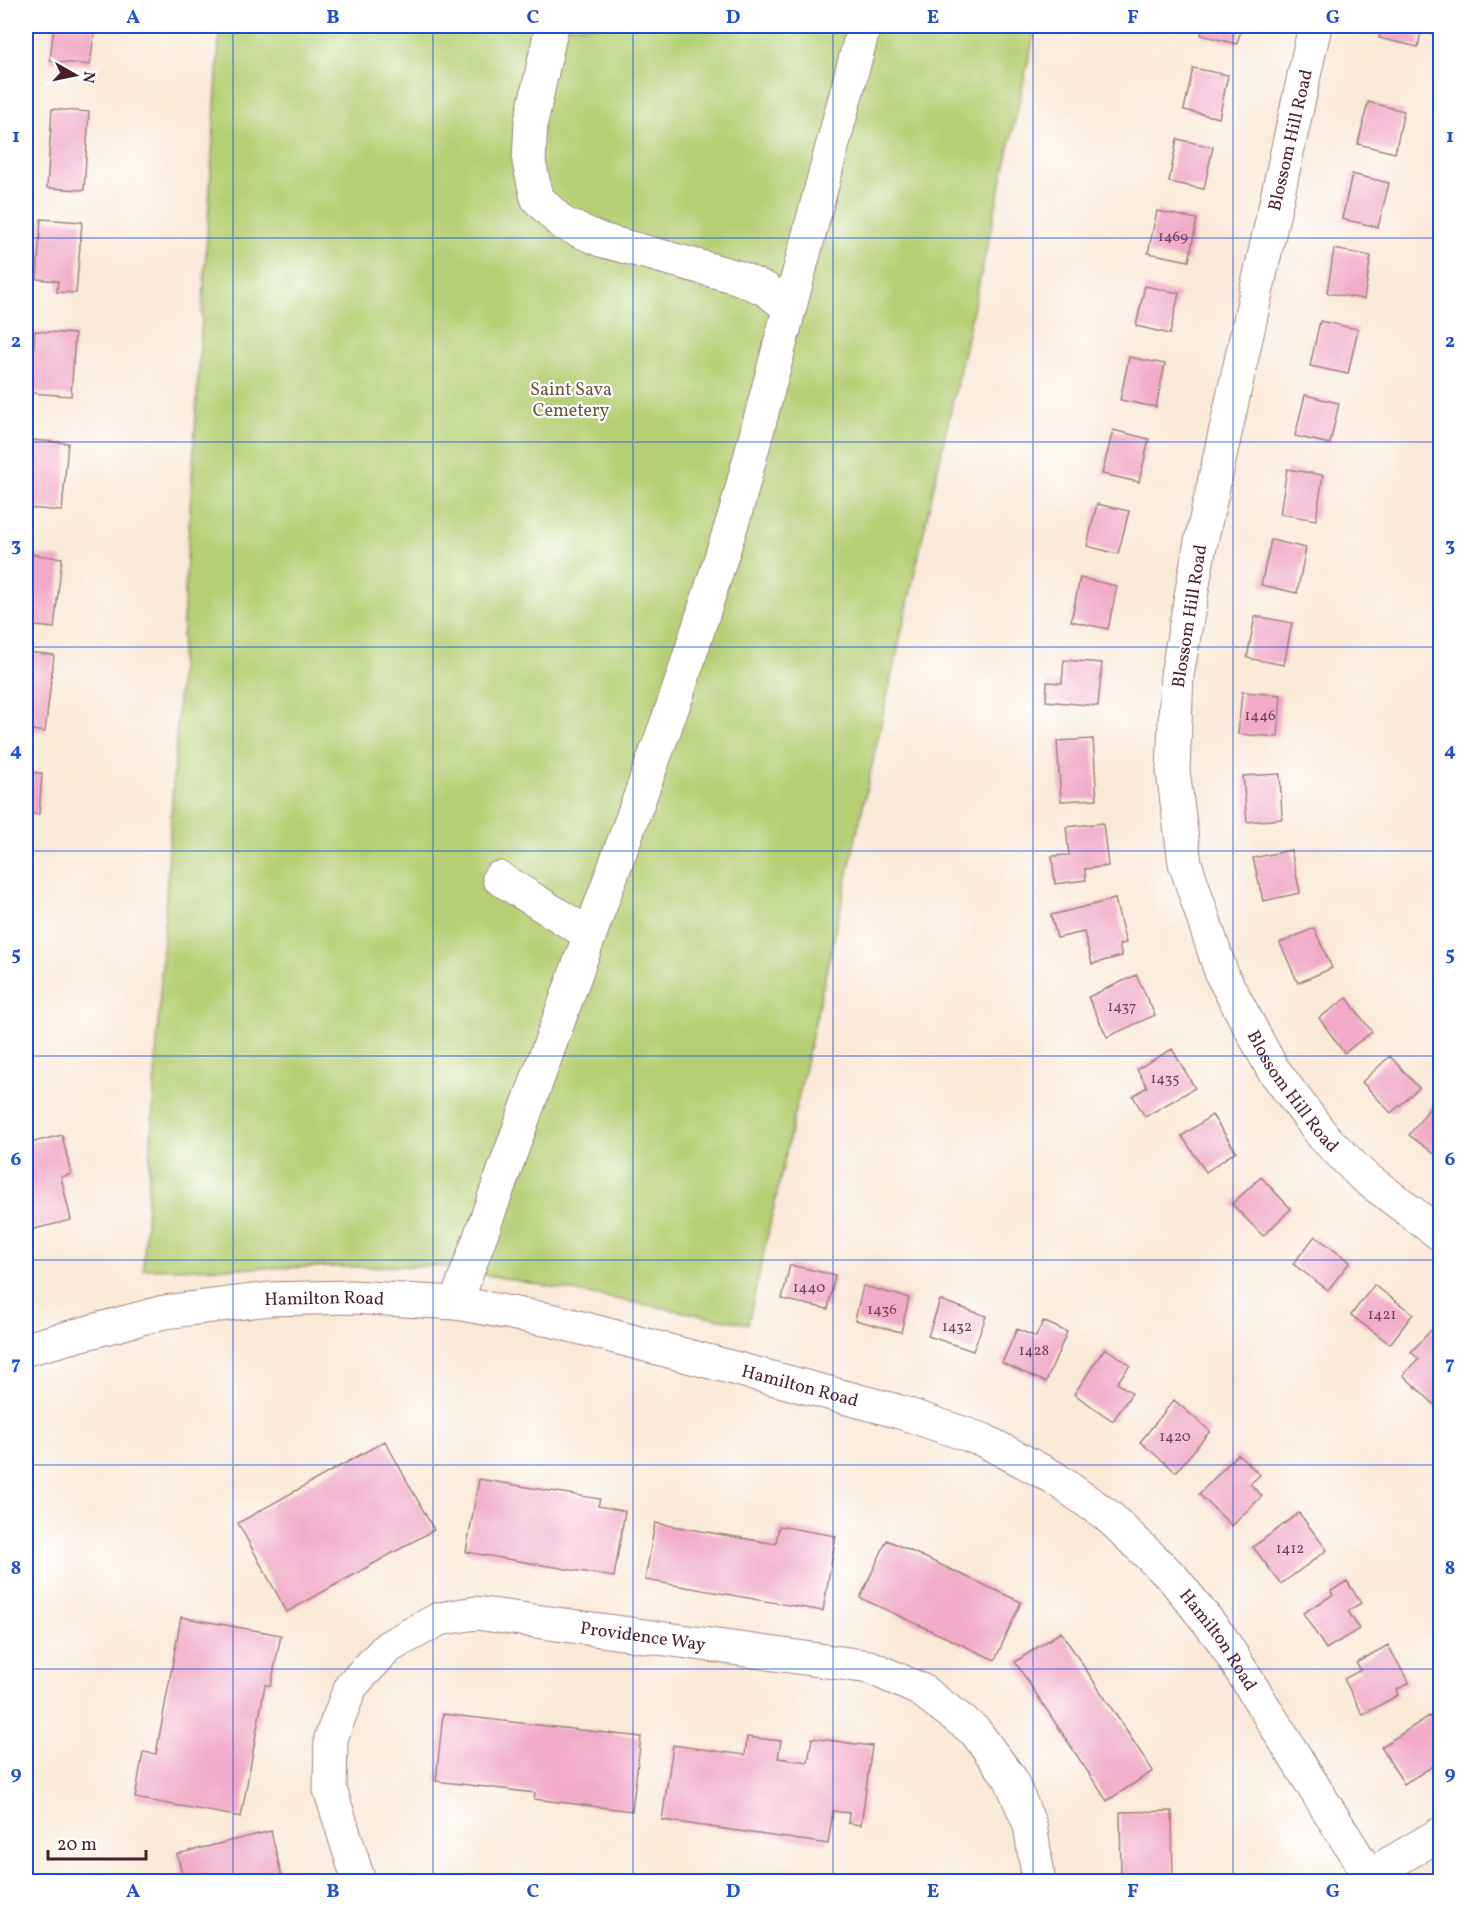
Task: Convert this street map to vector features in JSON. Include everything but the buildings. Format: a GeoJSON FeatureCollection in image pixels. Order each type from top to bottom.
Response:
{"type":"FeatureCollection","features":[{"type":"Feature","properties":{"kind":"street"},"geometry":{"type":"LineString","coordinates":[[552,26],[531,122],[529,162],[537,198],[562,222],[601,240],[737,276],[767,290],[789,308]]}},
{"type":"Feature","properties":{"kind":"street"},"geometry":{"type":"LineString","coordinates":[[456,1304],[678,692],[729,533],[864,26]]}},
{"type":"Feature","properties":{"kind":"street","name":"Blossom Hill Road"},"geometry":{"type":"LineString","coordinates":[[1316,26],[1199,551],[1177,675],[1173,771],[1185,863],[1218,964],[1272,1068],[1323,1136],[1362,1175],[1440,1234]]}},
{"type":"Feature","properties":{"kind":"street"},"geometry":{"type":"LineString","coordinates":[[499,878],[590,935]]}},
{"type":"Feature","properties":{"kind":"street","name":"Hamilton Road"},"geometry":{"type":"LineString","coordinates":[[26,1349],[164,1312],[269,1299],[351,1297],[456,1304],[555,1321],[897,1411],[983,1440],[1053,1477],[1108,1516],[1173,1578],[1214,1629],[1369,1879]]}},
{"type":"Feature","properties":{"kind":"street","name":"Providence Way"},"geometry":{"type":"LineString","coordinates":[[359,1881],[330,1789],[331,1738],[351,1686],[388,1647],[439,1619],[476,1613],[870,1667],[921,1690],[975,1731],[1010,1778],[1030,1825],[1039,1881]]}},
{"type":"Feature","properties":{"kind":"street"},"geometry":{"type":"LineString","coordinates":[[1369,1879],[1440,1834]]}},
{"type":"Feature","properties":{"kind":"green space","name":"Saint Sava Cemetery"},"geometry":{"type":"Polygon","coordinates":[[[220,26],[1036,26],[748,1324],[439,1266],[143,1269],[220,26]]]}}]}
